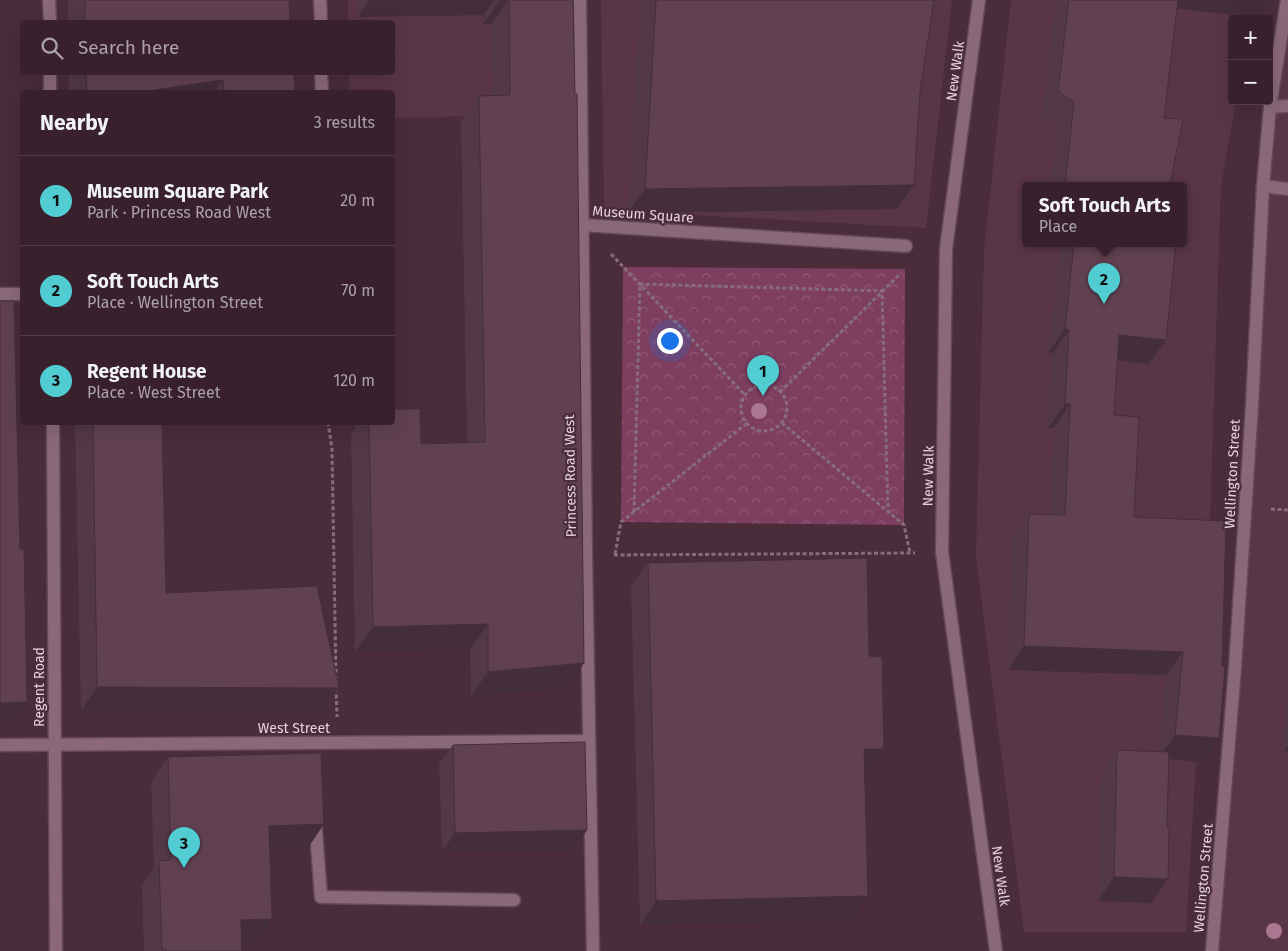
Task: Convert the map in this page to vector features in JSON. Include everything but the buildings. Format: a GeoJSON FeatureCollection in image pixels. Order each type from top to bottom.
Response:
{"type":"FeatureCollection","features":[{"type":"Feature","properties":{"kind":"street"},"geometry":{"type":"LineString","coordinates":[[49,0],[50,20]]}},
{"type":"Feature","properties":{"kind":"street"},"geometry":{"type":"LineString","coordinates":[[320,0],[321,20]]}},
{"type":"Feature","properties":{"kind":"street","name":"Princess Road West"},"geometry":{"type":"LineString","coordinates":[[580,0],[586,558],[593,951]]}},
{"type":"Feature","properties":{"kind":"street","name":"New Walk"},"geometry":{"type":"LineString","coordinates":[[979,0],[946,249],[942,552],[996,951]]}},
{"type":"Feature","properties":{"kind":"street","name":"Wellington Street"},"geometry":{"type":"LineString","coordinates":[[1212,951],[1235,668],[1252,406],[1263,186],[1270,106],[1287,0]]}},
{"type":"Feature","properties":{"kind":"street"},"geometry":{"type":"LineString","coordinates":[[50,75],[50,90]]}},
{"type":"Feature","properties":{"kind":"street"},"geometry":{"type":"LineString","coordinates":[[322,75],[322,90]]}},
{"type":"Feature","properties":{"kind":"street"},"geometry":{"type":"LineString","coordinates":[[1270,106],[1288,106]]}},
{"type":"Feature","properties":{"kind":"street"},"geometry":{"type":"LineString","coordinates":[[1263,186],[1288,189]]}},
{"type":"Feature","properties":{"kind":"street","name":"Museum Square"},"geometry":{"type":"LineString","coordinates":[[582,225],[906,246]]}},
{"type":"Feature","properties":{"kind":"street"},"geometry":{"type":"LineString","coordinates":[[0,294],[20,294]]}},
{"type":"Feature","properties":{"kind":"street","name":"Regent Road"},"geometry":{"type":"LineString","coordinates":[[53,425],[56,951]]}},
{"type":"Feature","properties":{"kind":"street","name":"West Street"},"geometry":{"type":"LineString","coordinates":[[0,746],[310,748],[338,743],[589,741]]}},
{"type":"Feature","properties":{"kind":"street"},"geometry":{"type":"LineString","coordinates":[[315,811],[321,897],[514,900]]}},
{"type":"Feature","properties":{"kind":"path","name":"Museum Square"},"geometry":{"type":"LineString","coordinates":[[582,225],[745,395]]}},
{"type":"Feature","properties":{"kind":"path"},"geometry":{"type":"LineString","coordinates":[[780,392],[902,272]]}},
{"type":"Feature","properties":{"kind":"path"},"geometry":{"type":"LineString","coordinates":[[634,512],[640,284],[882,291]]}},
{"type":"Feature","properties":{"kind":"path"},"geometry":{"type":"LineString","coordinates":[[882,291],[888,512]]}},
{"type":"Feature","properties":{"kind":"path"},"geometry":{"type":"LineString","coordinates":[[768,385],[776,388],[785,398],[787,406],[787,412],[782,423],[776,428],[759,432],[746,424],[741,412],[741,404],[745,395],[750,389],[758,386],[768,385]]}},
{"type":"Feature","properties":{"kind":"path"},"geometry":{"type":"LineString","coordinates":[[782,423],[904,524],[910,553]]}},
{"type":"Feature","properties":{"kind":"path"},"geometry":{"type":"LineString","coordinates":[[615,555],[621,522],[746,424]]}},
{"type":"Feature","properties":{"kind":"path"},"geometry":{"type":"LineString","coordinates":[[328,425],[332,449],[338,743]]}},
{"type":"Feature","properties":{"kind":"path"},"geometry":{"type":"LineString","coordinates":[[1278,509],[1288,510]]}},
{"type":"Feature","properties":{"kind":"path"},"geometry":{"type":"LineString","coordinates":[[586,558],[615,555],[942,552]]}},
{"type":"Feature","properties":{"kind":"shaded area"},"geometry":{"type":"Polygon","coordinates":[[[348,0],[564,0],[566,114],[395,118],[395,90],[350,90],[349,75],[395,75],[395,20],[348,20],[348,0]]]}},
{"type":"Feature","properties":{"kind":"shaded area"},"geometry":{"type":"Polygon","coordinates":[[[601,0],[952,0],[926,228],[604,210],[601,0]]]}},
{"type":"Feature","properties":{"kind":"shaded area"},"geometry":{"type":"Polygon","coordinates":[[[1011,0],[1254,0],[1251,15],[1228,15],[1228,105],[1235,105],[1221,185],[1210,520],[1186,932],[1024,932],[976,556],[984,250],[1011,0]]]}},
{"type":"Feature","properties":{"kind":"shaded area"},"geometry":{"type":"Polygon","coordinates":[[[1288,20],[1288,951],[1212,951],[1228,666],[1263,186],[1288,20]]]}},
{"type":"Feature","properties":{"kind":"green space"},"geometry":{"type":"Polygon","coordinates":[[[623,267],[905,269],[904,525],[621,522],[623,267]]]}},
{"type":"Feature","properties":{"kind":"place","name":"Soft Touch Arts"},"geometry":{"type":"Point","coordinates":[1104,304]}},
{"type":"Feature","properties":{"kind":"place","name":"Museum Square Park"},"geometry":{"type":"Point","coordinates":[763,396]}},
{"type":"Feature","properties":{"kind":"place","name":"Regent House"},"geometry":{"type":"Point","coordinates":[184,868]}}]}
